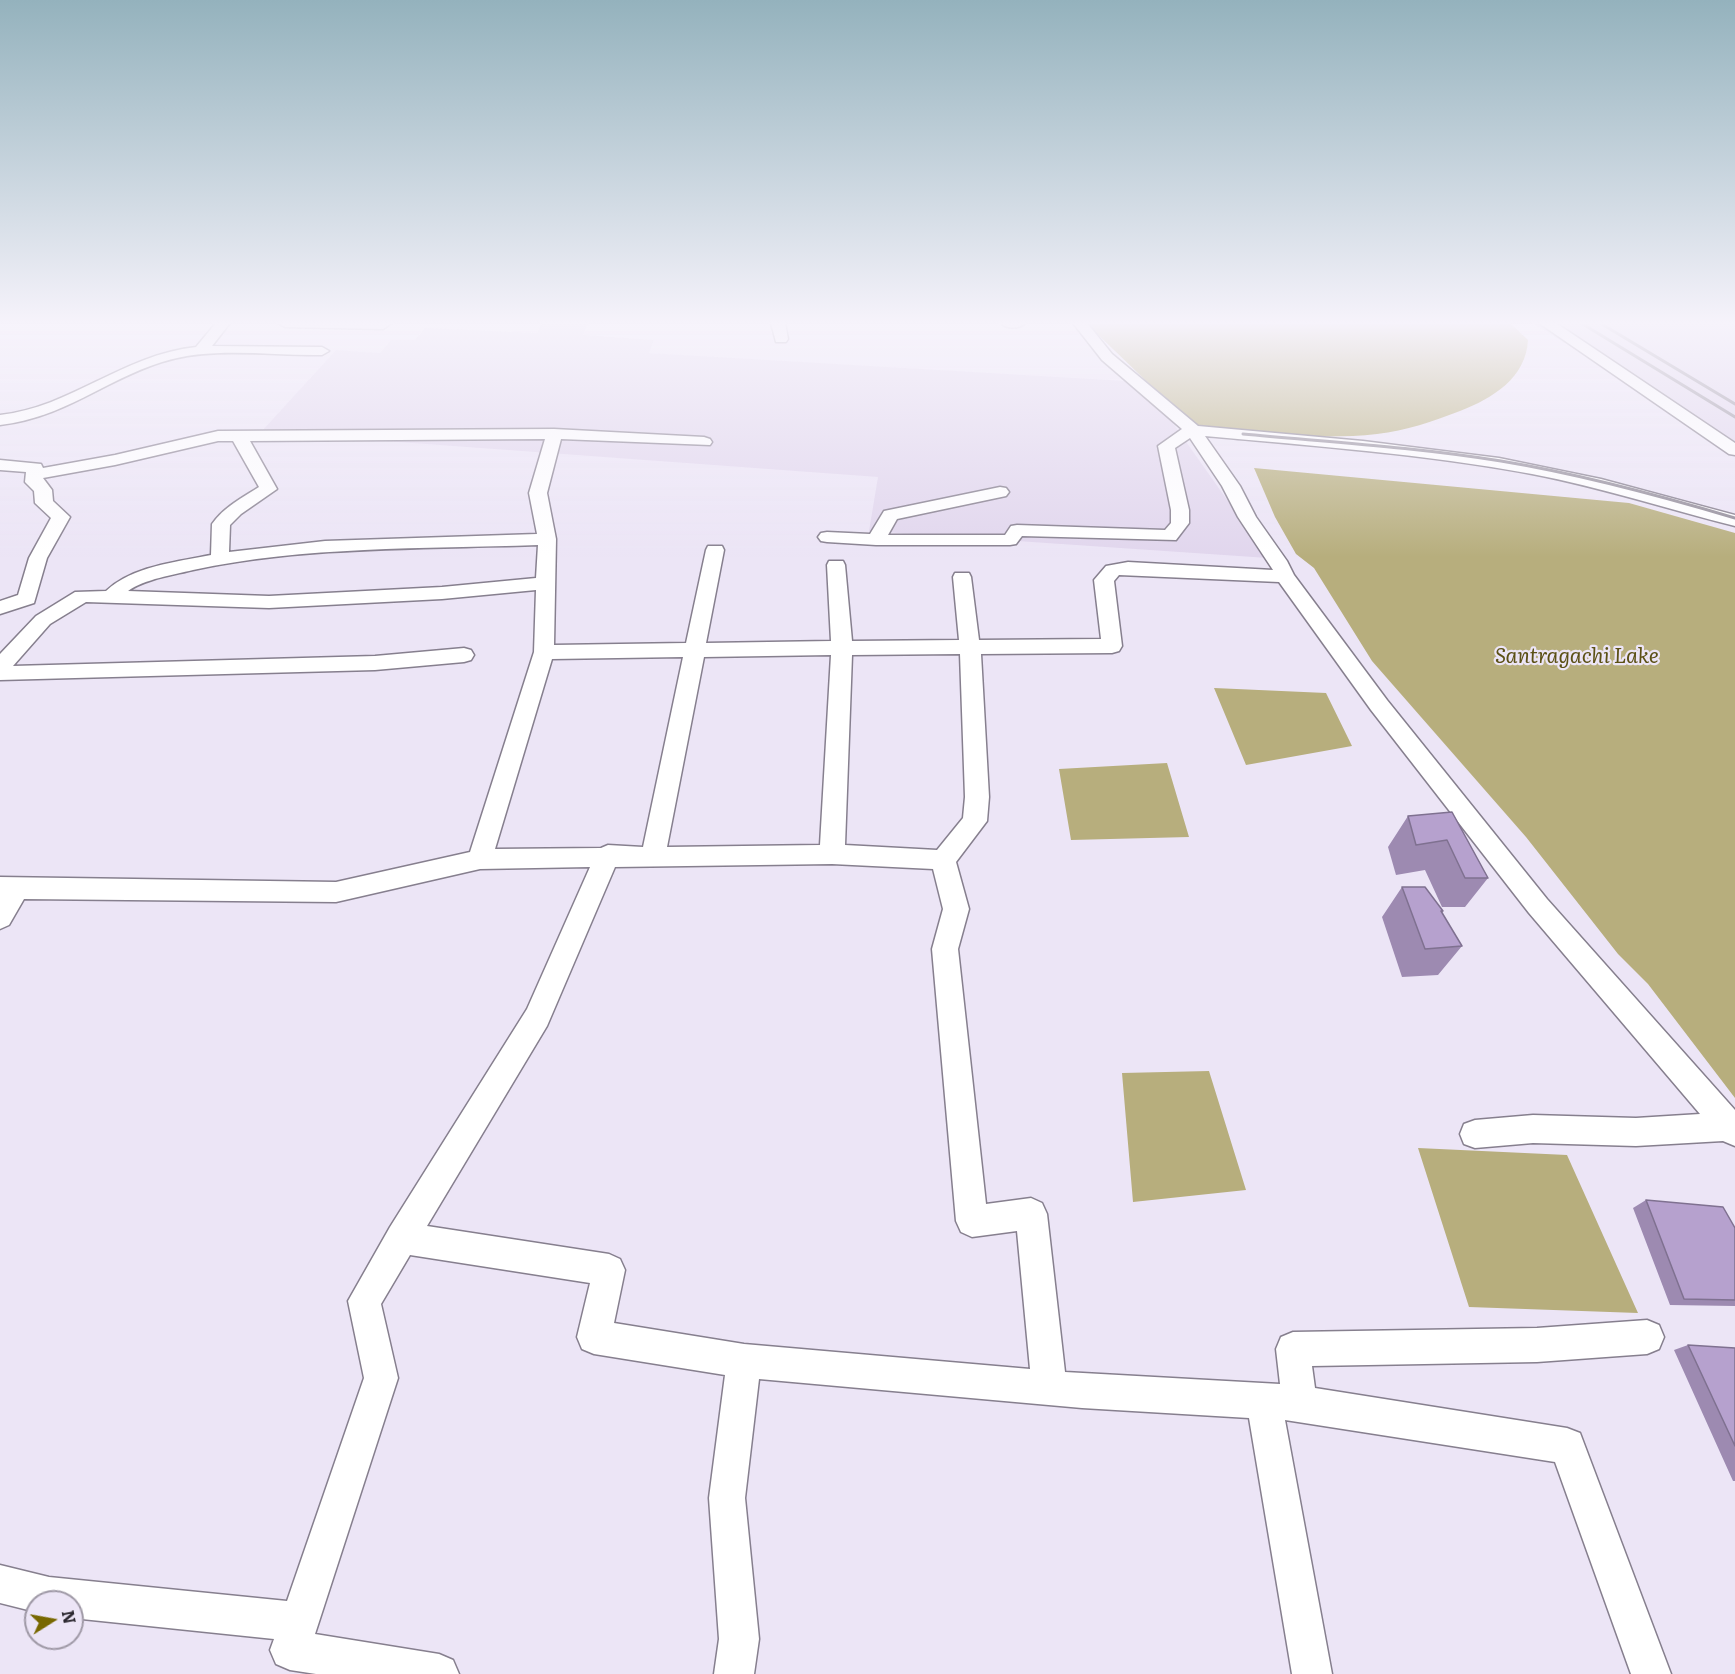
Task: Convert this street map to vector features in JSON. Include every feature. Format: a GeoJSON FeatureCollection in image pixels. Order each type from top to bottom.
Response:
{"type":"FeatureCollection","features":[{"type":"Feature","properties":{"kind":"street"},"geometry":{"type":"LineString","coordinates":[[0,420],[15,420],[67,401]]}},
{"type":"Feature","properties":{"kind":"street"},"geometry":{"type":"LineString","coordinates":[[1159,401],[1192,429],[1231,486],[1247,518],[1278,561],[1285,576],[1379,705],[1538,906],[1733,1129]]}},
{"type":"Feature","properties":{"kind":"street"},"geometry":{"type":"LineString","coordinates":[[1663,401],[1734,449]]}},
{"type":"Feature","properties":{"kind":"street"},"geometry":{"type":"LineString","coordinates":[[827,537],[876,540],[1010,540],[1017,530],[1170,536],[1180,523],[1180,510],[1167,446],[1192,429],[1421,452],[1522,467],[1604,484],[1735,521]]}},
{"type":"Feature","properties":{"kind":"street"},"geometry":{"type":"LineString","coordinates":[[480,859],[544,652],[548,539],[538,493],[554,434]]}},
{"type":"Feature","properties":{"kind":"street"},"geometry":{"type":"LineString","coordinates":[[34,475],[116,460],[218,436],[554,434],[704,442]]}},
{"type":"Feature","properties":{"kind":"street"},"geometry":{"type":"LineString","coordinates":[[220,559],[221,524],[236,510],[268,489],[239,436]]}},
{"type":"Feature","properties":{"kind":"street"},"geometry":{"type":"LineString","coordinates":[[0,465],[35,468],[34,482],[43,490],[44,504],[61,517],[38,558],[27,599],[0,608]]}},
{"type":"Feature","properties":{"kind":"street"},"geometry":{"type":"LineString","coordinates":[[876,540],[890,515],[1000,492]]}},
{"type":"Feature","properties":{"kind":"street"},"geometry":{"type":"LineString","coordinates":[[111,597],[124,585],[163,571],[220,559],[326,547],[548,539]]}},
{"type":"Feature","properties":{"kind":"street"},"geometry":{"type":"LineString","coordinates":[[653,856],[715,550]]}},
{"type":"Feature","properties":{"kind":"street"},"geometry":{"type":"LineString","coordinates":[[832,854],[842,648],[837,565]]}},
{"type":"Feature","properties":{"kind":"street"},"geometry":{"type":"LineString","coordinates":[[544,652],[1112,646],[1104,580],[1113,570],[1128,568],[1285,576]]}},
{"type":"Feature","properties":{"kind":"street"},"geometry":{"type":"LineString","coordinates":[[943,860],[975,821],[977,797],[970,647],[962,577]]}},
{"type":"Feature","properties":{"kind":"street"},"geometry":{"type":"LineString","coordinates":[[0,667],[43,620],[82,596],[269,602],[442,593],[547,583]]}},
{"type":"Feature","properties":{"kind":"street"},"geometry":{"type":"LineString","coordinates":[[0,673],[375,663],[464,656]]}},
{"type":"Feature","properties":{"kind":"street"},"geometry":{"type":"LineString","coordinates":[[0,918],[8,888],[336,892],[480,859],[832,854],[943,860]]}},
{"type":"Feature","properties":{"kind":"street"},"geometry":{"type":"LineString","coordinates":[[439,1674],[290,1650],[381,1378],[364,1301],[537,1017],[608,856]]}},
{"type":"Feature","properties":{"kind":"street"},"geometry":{"type":"LineString","coordinates":[[943,860],[956,909],[945,949],[972,1221],[1031,1214],[1049,1387]]}},
{"type":"Feature","properties":{"kind":"street"},"geometry":{"type":"LineString","coordinates":[[1474,1134],[1533,1128],[1636,1132],[1733,1129]]}},
{"type":"Feature","properties":{"kind":"street"},"geometry":{"type":"LineString","coordinates":[[401,1238],[609,1270],[594,1337],[744,1361],[1049,1387],[1282,1402],[1566,1446],[1651,1674]]}},
{"type":"Feature","properties":{"kind":"street"},"geometry":{"type":"LineString","coordinates":[[1312,1674],[1282,1402],[1293,1349],[1537,1345],[1647,1337]]}},
{"type":"Feature","properties":{"kind":"street"},"geometry":{"type":"LineString","coordinates":[[734,1674],[739,1640],[727,1498],[744,1361]]}},
{"type":"Feature","properties":{"kind":"street"},"geometry":{"type":"LineString","coordinates":[[0,1584],[50,1596],[300,1622]]}},
{"type":"Feature","properties":{"kind":"shaded area"},"geometry":{"type":"Polygon","coordinates":[[[289,401],[1157,401],[1268,558],[869,531],[878,477],[261,432],[289,401]]]}},
{"type":"Feature","properties":{"kind":"shaded area"},"geometry":{"type":"Polygon","coordinates":[[[1658,401],[1735,401],[1735,449],[1658,401]]]}},
{"type":"Feature","properties":{"kind":"water"},"geometry":{"type":"Polygon","coordinates":[[[1162,401],[1482,401],[1409,428],[1388,433],[1353,436],[1303,436],[1181,423],[1162,401]]]}},
{"type":"Feature","properties":{"kind":"water","name":"Santragachi Lake"},"geometry":{"type":"Polygon","coordinates":[[[1254,468],[1629,503],[1735,533],[1735,1098],[1648,984],[1618,954],[1526,837],[1372,661],[1314,568],[1296,554],[1275,517],[1254,468]]]}},
{"type":"Feature","properties":{"kind":"water"},"geometry":{"type":"Polygon","coordinates":[[[1214,688],[1326,693],[1352,746],[1246,765],[1214,688]]]}},
{"type":"Feature","properties":{"kind":"water"},"geometry":{"type":"Polygon","coordinates":[[[1167,763],[1189,837],[1071,840],[1059,769],[1167,763]]]}},
{"type":"Feature","properties":{"kind":"water"},"geometry":{"type":"Polygon","coordinates":[[[1209,1071],[1246,1190],[1133,1202],[1122,1073],[1209,1071]]]}},
{"type":"Feature","properties":{"kind":"water"},"geometry":{"type":"Polygon","coordinates":[[[1418,1148],[1567,1155],[1638,1313],[1469,1307],[1418,1148]]]}},
{"type":"Feature","properties":{"kind":"building"},"geometry":{"type":"Polygon","coordinates":[[[1452,812],[1488,878],[1465,878],[1447,840],[1416,845],[1408,816],[1452,812]]]}},
{"type":"Feature","properties":{"kind":"building"},"geometry":{"type":"Polygon","coordinates":[[[1402,887],[1425,887],[1443,911],[1441,911],[1462,946],[1425,949],[1402,887]]]}},
{"type":"Feature","properties":{"kind":"building"},"geometry":{"type":"Polygon","coordinates":[[[1646,1200],[1723,1207],[1735,1228],[1735,1300],[1684,1299],[1646,1200]]]}},
{"type":"Feature","properties":{"kind":"building"},"geometry":{"type":"Polygon","coordinates":[[[1688,1345],[1735,1348],[1735,1446],[1688,1345]]]}},
{"type":"Feature","properties":{"kind":"railway"},"geometry":{"type":"LineString","coordinates":[[1709,401],[1735,417]]}},
{"type":"Feature","properties":{"kind":"railway"},"geometry":{"type":"LineString","coordinates":[[1730,401],[1735,404]]}},
{"type":"Feature","properties":{"kind":"railway"},"geometry":{"type":"LineString","coordinates":[[1243,434],[1405,448],[1501,461],[1619,486],[1735,518]]}}]}
